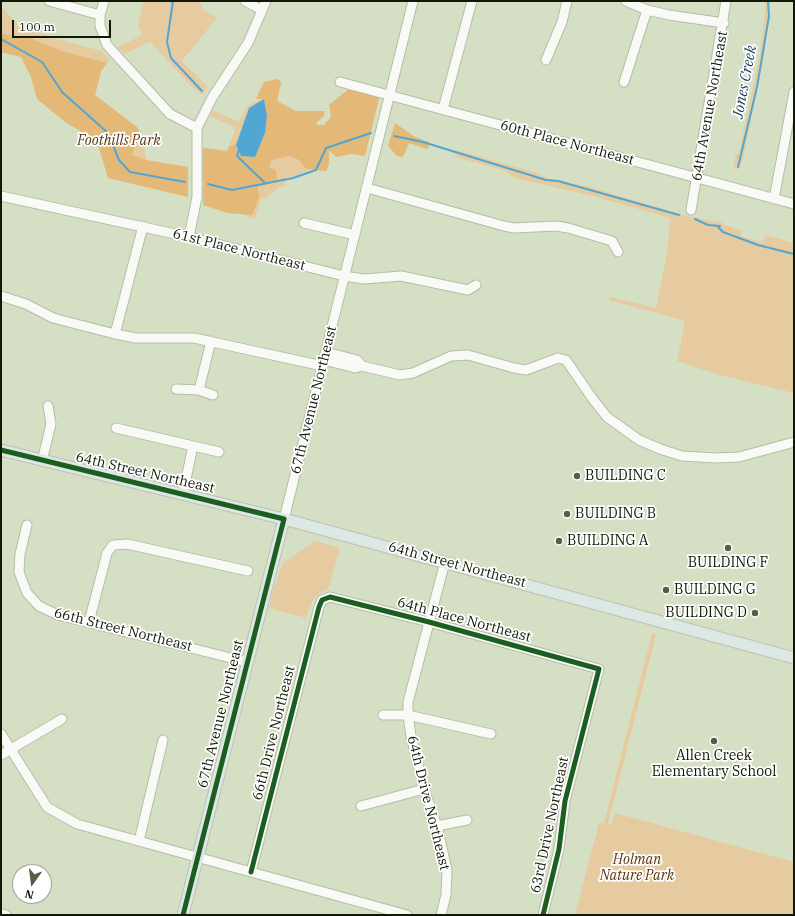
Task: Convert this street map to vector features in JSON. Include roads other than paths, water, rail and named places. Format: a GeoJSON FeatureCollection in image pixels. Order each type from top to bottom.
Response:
{"type":"FeatureCollection","features":[{"type":"Feature","properties":{"kind":"main road","name":"64th Street Northeast"},"geometry":{"type":"LineString","coordinates":[[1,450],[284,519],[794,658]]}},
{"type":"Feature","properties":{"kind":"main road","name":"67th Avenue Northeast"},"geometry":{"type":"LineString","coordinates":[[182,915],[284,519]]}},
{"type":"Feature","properties":{"kind":"street"},"geometry":{"type":"LineString","coordinates":[[49,1],[100,15]]}},
{"type":"Feature","properties":{"kind":"street"},"geometry":{"type":"LineString","coordinates":[[104,1],[100,15],[100,26],[107,45],[170,114],[197,128]]}},
{"type":"Feature","properties":{"kind":"street"},"geometry":{"type":"LineString","coordinates":[[245,1],[262,10]]}},
{"type":"Feature","properties":{"kind":"street"},"geometry":{"type":"LineString","coordinates":[[189,237],[197,197],[197,128],[212,98],[248,43],[266,1]]}},
{"type":"Feature","properties":{"kind":"street","name":"67th Avenue Northeast"},"geometry":{"type":"LineString","coordinates":[[284,519],[414,1]]}},
{"type":"Feature","properties":{"kind":"street"},"geometry":{"type":"LineString","coordinates":[[443,109],[472,1]]}},
{"type":"Feature","properties":{"kind":"street"},"geometry":{"type":"LineString","coordinates":[[546,60],[562,22],[567,1]]}},
{"type":"Feature","properties":{"kind":"street"},"geometry":{"type":"LineString","coordinates":[[626,1],[647,10],[669,15],[724,23]]}},
{"type":"Feature","properties":{"kind":"street","name":"64th Avenue Northeast"},"geometry":{"type":"LineString","coordinates":[[692,210],[724,23],[726,1]]}},
{"type":"Feature","properties":{"kind":"street"},"geometry":{"type":"LineString","coordinates":[[624,82],[647,10]]}},
{"type":"Feature","properties":{"kind":"street","name":"60th Place Northeast"},"geometry":{"type":"LineString","coordinates":[[340,82],[794,204]]}},
{"type":"Feature","properties":{"kind":"street"},"geometry":{"type":"LineString","coordinates":[[774,199],[791,122],[794,92]]}},
{"type":"Feature","properties":{"kind":"street"},"geometry":{"type":"LineString","coordinates":[[367,188],[514,228],[556,226],[568,228],[612,241],[618,252]]}},
{"type":"Feature","properties":{"kind":"street","name":"61st Place Northeast"},"geometry":{"type":"LineString","coordinates":[[1,196],[143,226],[344,276],[364,279],[401,276],[468,290],[476,285]]}},
{"type":"Feature","properties":{"kind":"street"},"geometry":{"type":"LineString","coordinates":[[304,223],[355,235]]}},
{"type":"Feature","properties":{"kind":"street"},"geometry":{"type":"LineString","coordinates":[[115,334],[143,226]]}},
{"type":"Feature","properties":{"kind":"street"},"geometry":{"type":"LineString","coordinates":[[1,296],[26,304],[53,318],[115,334],[136,338],[176,336],[211,341],[324,359],[355,368],[362,366],[400,375],[413,373],[451,356],[468,355],[526,370],[558,358],[566,360],[607,417],[640,440],[660,450],[682,456],[716,458],[739,457],[794,442]]}},
{"type":"Feature","properties":{"kind":"street"},"geometry":{"type":"LineString","coordinates":[[199,390],[211,341]]}},
{"type":"Feature","properties":{"kind":"street"},"geometry":{"type":"LineString","coordinates":[[176,389],[199,390],[213,395]]}},
{"type":"Feature","properties":{"kind":"street"},"geometry":{"type":"LineString","coordinates":[[42,461],[51,424],[48,406]]}},
{"type":"Feature","properties":{"kind":"street"},"geometry":{"type":"LineString","coordinates":[[116,428],[219,452]]}},
{"type":"Feature","properties":{"kind":"street"},"geometry":{"type":"LineString","coordinates":[[182,493],[193,446]]}},
{"type":"Feature","properties":{"kind":"street","name":"66th Street Northeast"},"geometry":{"type":"LineString","coordinates":[[27,525],[18,565],[20,578],[27,593],[39,606],[47,611],[247,662]]}},
{"type":"Feature","properties":{"kind":"street"},"geometry":{"type":"LineString","coordinates":[[89,622],[107,553],[113,545],[127,544],[248,571]]}},
{"type":"Feature","properties":{"kind":"street","name":"64th Drive Northeast"},"geometry":{"type":"LineString","coordinates":[[441,915],[446,895],[447,876],[437,826],[424,789],[411,736],[408,702],[445,562]]}},
{"type":"Feature","properties":{"kind":"street","name":"64th Place Northeast"},"geometry":{"type":"LineString","coordinates":[[322,600],[330,598],[429,622],[599,669]]}},
{"type":"Feature","properties":{"kind":"street","name":"66th Drive Northeast"},"geometry":{"type":"LineString","coordinates":[[251,872],[322,600]]}},
{"type":"Feature","properties":{"kind":"street","name":"63rd Drive Northeast"},"geometry":{"type":"LineString","coordinates":[[543,915],[559,848],[565,801],[599,669]]}},
{"type":"Feature","properties":{"kind":"street"},"geometry":{"type":"LineString","coordinates":[[383,715],[408,715],[491,734]]}},
{"type":"Feature","properties":{"kind":"street"},"geometry":{"type":"LineString","coordinates":[[1,756],[62,719]]}},
{"type":"Feature","properties":{"kind":"street"},"geometry":{"type":"LineString","coordinates":[[1,734],[47,807],[78,824],[407,915]]}},
{"type":"Feature","properties":{"kind":"street"},"geometry":{"type":"LineString","coordinates":[[139,841],[163,740]]}},
{"type":"Feature","properties":{"kind":"street"},"geometry":{"type":"LineString","coordinates":[[361,806],[424,789]]}},
{"type":"Feature","properties":{"kind":"street"},"geometry":{"type":"LineString","coordinates":[[437,826],[467,820]]}},
{"type":"Feature","properties":{"kind":"street"},"geometry":{"type":"LineString","coordinates":[[1,914],[6,915]]}},
{"type":"Feature","properties":{"kind":"water"},"geometry":{"type":"Polygon","coordinates":[[[264,99],[267,116],[265,133],[255,157],[241,156],[236,145],[249,108],[264,99]]]}},
{"type":"Feature","properties":{"kind":"waterway"},"geometry":{"type":"LineString","coordinates":[[173,1],[167,42],[171,58],[202,91]]}},
{"type":"Feature","properties":{"kind":"waterway","name":"Jones Creek"},"geometry":{"type":"LineString","coordinates":[[738,167],[757,87],[769,16],[768,1]]}},
{"type":"Feature","properties":{"kind":"waterway"},"geometry":{"type":"LineString","coordinates":[[1,39],[42,62],[62,92],[108,133],[119,160],[130,172],[185,182]]}},
{"type":"Feature","properties":{"kind":"waterway"},"geometry":{"type":"LineString","coordinates":[[208,184],[232,190],[293,178],[316,170],[326,148],[371,133]]}},
{"type":"Feature","properties":{"kind":"waterway"},"geometry":{"type":"LineString","coordinates":[[394,136],[423,142],[546,180],[558,181],[679,215]]}},
{"type":"Feature","properties":{"kind":"waterway"},"geometry":{"type":"LineString","coordinates":[[239,150],[237,156],[265,183]]}},
{"type":"Feature","properties":{"kind":"waterway"},"geometry":{"type":"LineString","coordinates":[[695,219],[708,225],[720,226]]}},
{"type":"Feature","properties":{"kind":"waterway","name":"Jones Creek"},"geometry":{"type":"LineString","coordinates":[[718,227],[723,232],[758,245],[794,254]]}},
{"type":"Feature","properties":{"kind":"place","name":"BUILDING C"},"geometry":{"type":"Point","coordinates":[577,476]}},
{"type":"Feature","properties":{"kind":"place","name":"BUILDING B"},"geometry":{"type":"Point","coordinates":[567,514]}},
{"type":"Feature","properties":{"kind":"place","name":"BUILDING A"},"geometry":{"type":"Point","coordinates":[559,541]}},
{"type":"Feature","properties":{"kind":"place","name":"BUILDING F"},"geometry":{"type":"Point","coordinates":[728,548]}},
{"type":"Feature","properties":{"kind":"place","name":"BUILDING G"},"geometry":{"type":"Point","coordinates":[666,590]}},
{"type":"Feature","properties":{"kind":"place","name":"BUILDING D"},"geometry":{"type":"Point","coordinates":[755,613]}},
{"type":"Feature","properties":{"kind":"place","name":"Allen Creek Elementary School"},"geometry":{"type":"Point","coordinates":[714,741]}},
{"type":"Feature","properties":{"kind":"park label","name":"Foothills Park"},"geometry":{"type":"Point","coordinates":[119,141]}},
{"type":"Feature","properties":{"kind":"park label","name":"Holman Nature Park"},"geometry":{"type":"Point","coordinates":[637,868]}}]}
